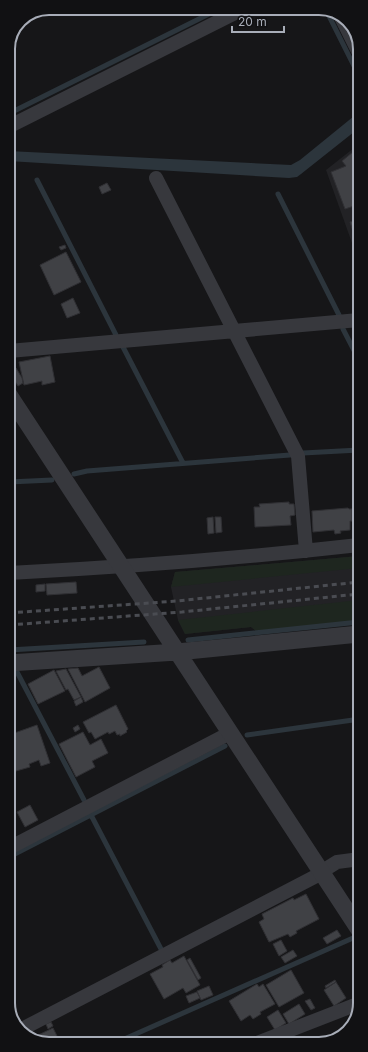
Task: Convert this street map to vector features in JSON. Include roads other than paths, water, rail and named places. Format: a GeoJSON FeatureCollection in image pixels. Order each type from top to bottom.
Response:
{"type":"FeatureCollection","features":[{"type":"Feature","properties":{"kind":"street"},"geometry":{"type":"LineString","coordinates":[[15,123],[231,15]]}},
{"type":"Feature","properties":{"kind":"street"},"geometry":{"type":"LineString","coordinates":[[156,178],[298,456],[306,551]]}},
{"type":"Feature","properties":{"kind":"street"},"geometry":{"type":"LineString","coordinates":[[15,350],[353,321]]}},
{"type":"Feature","properties":{"kind":"street"},"geometry":{"type":"LineString","coordinates":[[15,403],[353,920]]}},
{"type":"Feature","properties":{"kind":"street"},"geometry":{"type":"LineString","coordinates":[[15,573],[121,566],[353,546]]}},
{"type":"Feature","properties":{"kind":"street"},"geometry":{"type":"LineString","coordinates":[[15,663],[177,652],[353,635]]}},
{"type":"Feature","properties":{"kind":"street"},"geometry":{"type":"LineString","coordinates":[[15,845],[230,733]]}},
{"type":"Feature","properties":{"kind":"street"},"geometry":{"type":"LineString","coordinates":[[25,1027],[322,873],[337,862],[353,860]]}},
{"type":"Feature","properties":{"kind":"street"},"geometry":{"type":"LineString","coordinates":[[272,1037],[353,1006]]}},
{"type":"Feature","properties":{"kind":"waterway"},"geometry":{"type":"LineString","coordinates":[[15,111],[207,15]]}},
{"type":"Feature","properties":{"kind":"waterway"},"geometry":{"type":"LineString","coordinates":[[329,17],[353,64]]}},
{"type":"Feature","properties":{"kind":"waterway"},"geometry":{"type":"LineString","coordinates":[[37,180],[116,335]]}},
{"type":"Feature","properties":{"kind":"waterway"},"geometry":{"type":"LineString","coordinates":[[278,194],[339,315]]}},
{"type":"Feature","properties":{"kind":"waterway"},"geometry":{"type":"LineString","coordinates":[[343,329],[353,348]]}},
{"type":"Feature","properties":{"kind":"waterway"},"geometry":{"type":"LineString","coordinates":[[123,347],[183,463]]}},
{"type":"Feature","properties":{"kind":"waterway"},"geometry":{"type":"LineString","coordinates":[[303,453],[353,450]]}},
{"type":"Feature","properties":{"kind":"waterway"},"geometry":{"type":"LineString","coordinates":[[74,474],[87,471],[290,455]]}},
{"type":"Feature","properties":{"kind":"waterway"},"geometry":{"type":"LineString","coordinates":[[15,482],[52,480]]}},
{"type":"Feature","properties":{"kind":"waterway"},"geometry":{"type":"LineString","coordinates":[[188,640],[353,623]]}},
{"type":"Feature","properties":{"kind":"waterway"},"geometry":{"type":"LineString","coordinates":[[15,650],[144,642]]}},
{"type":"Feature","properties":{"kind":"waterway"},"geometry":{"type":"LineString","coordinates":[[17,672],[84,800]]}},
{"type":"Feature","properties":{"kind":"waterway"},"geometry":{"type":"LineString","coordinates":[[247,735],[353,720]]}},
{"type":"Feature","properties":{"kind":"waterway"},"geometry":{"type":"LineString","coordinates":[[15,854],[225,746]]}},
{"type":"Feature","properties":{"kind":"waterway"},"geometry":{"type":"LineString","coordinates":[[91,815],[161,949]]}},
{"type":"Feature","properties":{"kind":"waterway"},"geometry":{"type":"LineString","coordinates":[[129,1037],[353,938]]}},
{"type":"Feature","properties":{"kind":"railway"},"geometry":{"type":"LineString","coordinates":[[15,613],[177,601],[353,583]]}},
{"type":"Feature","properties":{"kind":"railway"},"geometry":{"type":"LineString","coordinates":[[15,625],[182,612],[353,595]]}}]}
